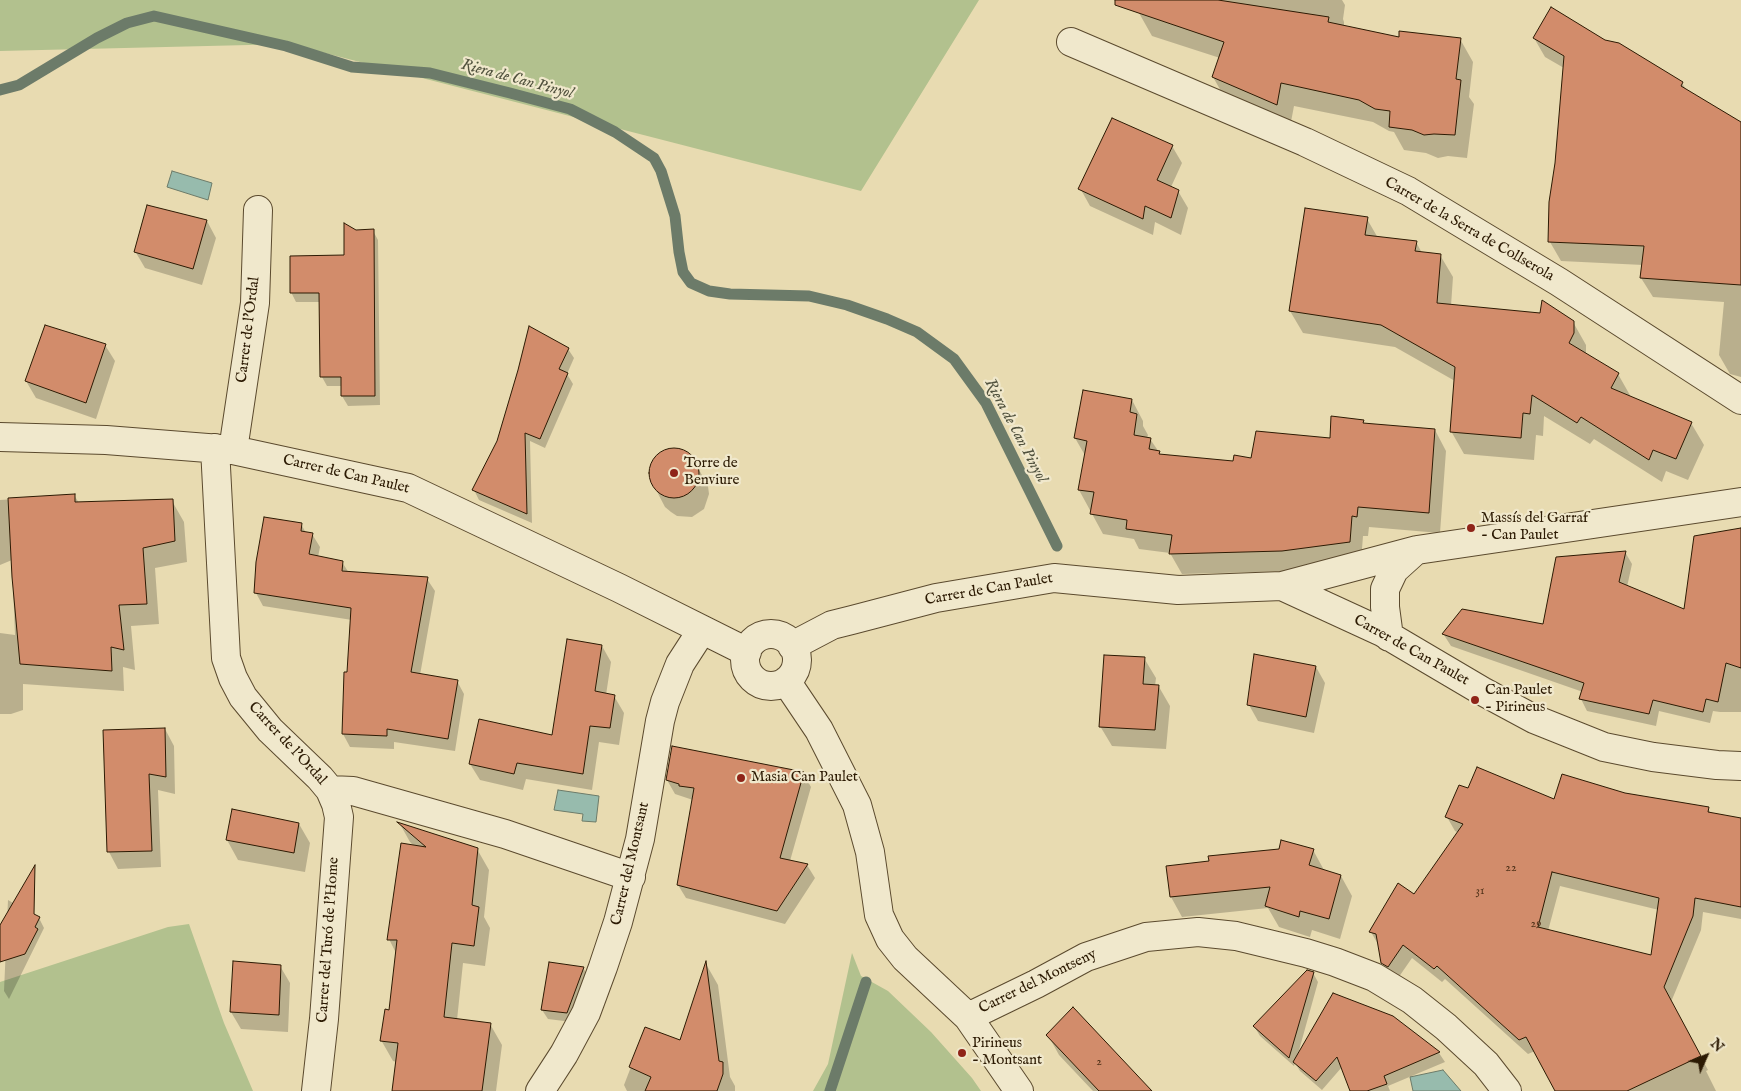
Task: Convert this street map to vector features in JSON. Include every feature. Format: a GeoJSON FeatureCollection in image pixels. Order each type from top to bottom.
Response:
{"type":"FeatureCollection","features":[{"type":"Feature","properties":{"kind":"street","name":"Carrer de la Serra de Collserola"},"geometry":{"type":"LineString","coordinates":[[1071,42],[1305,142],[1408,191],[1559,282],[1741,400]]}},
{"type":"Feature","properties":{"kind":"street","name":"Carrer de l'Ordal"},"geometry":{"type":"LineString","coordinates":[[258,210],[255,303],[224,449],[226,658],[242,697],[270,730],[330,790],[353,791],[505,834],[631,878]]}},
{"type":"Feature","properties":{"kind":"street","name":"Carrer de Can Paulet"},"geometry":{"type":"LineString","coordinates":[[0,437],[106,440],[224,449],[408,488],[619,588],[747,652]]}},
{"type":"Feature","properties":{"kind":"street","name":"Carrer de Can Paulet"},"geometry":{"type":"LineString","coordinates":[[792,646],[832,626],[936,598],[1054,578],[1178,590],[1282,586],[1417,550],[1741,502]]}},
{"type":"Feature","properties":{"kind":"street"},"geometry":{"type":"LineString","coordinates":[[1389,637],[1385,589],[1394,570],[1417,550]]}},
{"type":"Feature","properties":{"kind":"street","name":"Carrer de Can Paulet"},"geometry":{"type":"LineString","coordinates":[[1282,586],[1382,632],[1534,720],[1604,747],[1717,766],[1741,766]]}},
{"type":"Feature","properties":{"kind":"street","name":"Carrer del Montsant"},"geometry":{"type":"LineString","coordinates":[[540,1091],[564,1054],[586,1013],[618,922],[640,839],[660,721],[665,702],[680,664],[702,630]]}},
{"type":"Feature","properties":{"kind":"street"},"geometry":{"type":"LineString","coordinates":[[770,634],[785,638],[792,646],[796,660],[795,669],[786,682],[767,685],[754,679],[747,670],[745,661],[747,652],[754,640],[770,634]]}},
{"type":"Feature","properties":{"kind":"street"},"geometry":{"type":"LineString","coordinates":[[786,682],[819,730],[857,805],[870,852],[879,915],[890,939],[905,958],[968,1017],[1019,1091]]}},
{"type":"Feature","properties":{"kind":"street","name":"Carrer del Turó de l'Home"},"geometry":{"type":"LineString","coordinates":[[316,1091],[324,1020],[339,817],[330,790]]}},
{"type":"Feature","properties":{"kind":"street","name":"Carrer del Montseny"},"geometry":{"type":"LineString","coordinates":[[968,1017],[1086,957],[1146,937],[1198,932],[1236,936],[1306,953],[1374,977],[1412,1000],[1446,1027],[1486,1064],[1507,1091]]}},
{"type":"Feature","properties":{"kind":"green space"},"geometry":{"type":"Polygon","coordinates":[[[0,0],[979,0],[861,191],[290,44],[0,51],[0,0]]]}},
{"type":"Feature","properties":{"kind":"green space"},"geometry":{"type":"Polygon","coordinates":[[[189,924],[224,1023],[253,1091],[0,1091],[0,982],[168,927],[189,924]]]}},
{"type":"Feature","properties":{"kind":"green space"},"geometry":{"type":"Polygon","coordinates":[[[852,953],[861,976],[888,991],[931,1032],[972,1078],[981,1091],[813,1091],[828,1064],[852,953]]]}},
{"type":"Feature","properties":{"kind":"shaded area"},"geometry":{"type":"Polygon","coordinates":[[[172,171],[212,183],[208,200],[167,187],[172,171]]]}},
{"type":"Feature","properties":{"kind":"shaded area"},"geometry":{"type":"Polygon","coordinates":[[[558,790],[599,796],[596,822],[582,821],[583,814],[554,810],[558,790]]]}},
{"type":"Feature","properties":{"kind":"shaded area"},"geometry":{"type":"Polygon","coordinates":[[[1443,1070],[1461,1091],[1413,1091],[1410,1077],[1443,1070]]]}},
{"type":"Feature","properties":{"kind":"building"},"geometry":{"type":"Polygon","coordinates":[[[1115,0],[1218,0],[1329,17],[1328,22],[1399,37],[1399,31],[1461,38],[1456,79],[1461,80],[1455,135],[1424,135],[1412,130],[1389,127],[1390,111],[1375,109],[1359,100],[1281,83],[1277,105],[1212,77],[1224,42],[1115,5],[1115,0]]]}},
{"type":"Feature","properties":{"kind":"building"},"geometry":{"type":"Polygon","coordinates":[[[1551,7],[1605,40],[1619,43],[1683,82],[1681,86],[1741,122],[1741,285],[1640,278],[1644,246],[1548,242],[1549,202],[1555,163],[1564,56],[1533,38],[1551,7]]]}},
{"type":"Feature","properties":{"kind":"building"},"geometry":{"type":"Polygon","coordinates":[[[1112,118],[1173,145],[1157,180],[1179,190],[1171,218],[1145,206],[1143,219],[1078,189],[1112,118]]]}},
{"type":"Feature","properties":{"kind":"building"},"geometry":{"type":"Polygon","coordinates":[[[147,205],[207,220],[193,269],[134,252],[147,205]]]}},
{"type":"Feature","properties":{"kind":"building"},"geometry":{"type":"Polygon","coordinates":[[[1305,208],[1368,217],[1365,235],[1417,241],[1415,251],[1441,254],[1437,303],[1540,313],[1542,300],[1574,321],[1574,333],[1569,343],[1619,373],[1611,388],[1692,422],[1676,459],[1653,450],[1649,460],[1581,417],[1577,423],[1532,395],[1530,414],[1523,413],[1521,438],[1450,432],[1455,367],[1381,325],[1289,311],[1305,208]]]}},
{"type":"Feature","properties":{"kind":"building"},"geometry":{"type":"Polygon","coordinates":[[[344,223],[356,230],[374,229],[375,396],[341,396],[341,377],[320,377],[319,293],[290,293],[290,256],[344,255],[344,223]]]}},
{"type":"Feature","properties":{"kind":"building"},"geometry":{"type":"Polygon","coordinates":[[[45,325],[106,344],[86,403],[25,381],[45,325]]]}},
{"type":"Feature","properties":{"kind":"building"},"geometry":{"type":"Polygon","coordinates":[[[529,326],[569,348],[559,369],[568,373],[540,439],[525,433],[527,514],[472,490],[497,441],[529,326]]]}},
{"type":"Feature","properties":{"kind":"building"},"geometry":{"type":"Polygon","coordinates":[[[1083,390],[1132,399],[1130,412],[1137,414],[1134,435],[1151,438],[1149,449],[1160,451],[1159,454],[1233,461],[1234,455],[1251,458],[1256,431],[1330,438],[1331,416],[1364,420],[1363,423],[1435,429],[1429,513],[1358,507],[1357,517],[1352,516],[1350,542],[1282,551],[1169,554],[1172,535],[1126,529],[1127,520],[1090,514],[1094,492],[1078,490],[1087,441],[1074,438],[1083,390]]]}},
{"type":"Feature","properties":{"kind":"building","name":"Torre de Benviure"},"geometry":{"type":"Polygon","coordinates":[[[674,448],[688,452],[695,459],[699,473],[695,487],[688,494],[674,498],[660,494],[653,487],[649,473],[653,459],[660,452],[674,448]]]}},
{"type":"Feature","properties":{"kind":"building"},"geometry":{"type":"Polygon","coordinates":[[[75,494],[75,502],[173,499],[175,541],[143,548],[147,604],[119,605],[124,650],[111,647],[112,671],[20,664],[12,577],[8,498],[75,494]]]}},
{"type":"Feature","properties":{"kind":"building"},"geometry":{"type":"Polygon","coordinates":[[[264,517],[302,523],[301,531],[313,533],[309,554],[343,561],[342,571],[428,577],[411,672],[458,680],[448,739],[387,729],[387,736],[342,734],[344,672],[347,672],[351,608],[254,593],[256,562],[264,517]]]}},
{"type":"Feature","properties":{"kind":"building"},"geometry":{"type":"Polygon","coordinates":[[[1741,528],[1741,668],[1726,663],[1718,702],[1706,699],[1703,712],[1653,700],[1649,714],[1579,699],[1584,683],[1442,634],[1462,609],[1543,624],[1556,557],[1626,551],[1619,582],[1684,609],[1694,536],[1741,528]]]}},
{"type":"Feature","properties":{"kind":"building"},"geometry":{"type":"Polygon","coordinates":[[[567,639],[602,645],[595,691],[615,695],[610,728],[590,726],[583,774],[517,763],[514,774],[469,764],[479,719],[552,735],[567,639]]]}},
{"type":"Feature","properties":{"kind":"building"},"geometry":{"type":"Polygon","coordinates":[[[1254,654],[1316,666],[1306,717],[1247,705],[1254,654]]]}},
{"type":"Feature","properties":{"kind":"building"},"geometry":{"type":"Polygon","coordinates":[[[1104,655],[1145,657],[1143,684],[1159,685],[1155,730],[1099,727],[1104,655]]]}},
{"type":"Feature","properties":{"kind":"building"},"geometry":{"type":"Polygon","coordinates":[[[165,728],[166,777],[149,774],[152,851],[107,852],[103,730],[165,728]]]}},
{"type":"Feature","properties":{"kind":"building"},"geometry":{"type":"Polygon","coordinates":[[[672,746],[804,772],[780,858],[808,864],[777,911],[677,885],[694,788],[679,786],[679,784],[666,780],[672,746]]]}},
{"type":"Feature","properties":{"kind":"building"},"geometry":{"type":"Polygon","coordinates":[[[1477,767],[1554,799],[1562,774],[1625,793],[1709,807],[1708,812],[1741,818],[1741,907],[1695,898],[1693,916],[1664,987],[1701,1056],[1627,1091],[1555,1091],[1526,1037],[1519,1040],[1437,966],[1434,969],[1403,945],[1388,967],[1381,963],[1376,934],[1369,932],[1398,883],[1414,894],[1463,824],[1445,817],[1459,785],[1468,788],[1477,767]],[[1552,872],[1538,927],[1651,955],[1659,898],[1552,872]]]}},
{"type":"Feature","properties":{"kind":"building"},"geometry":{"type":"Polygon","coordinates":[[[232,809],[299,823],[294,853],[226,840],[232,809]]]}},
{"type":"Feature","properties":{"kind":"building"},"geometry":{"type":"Polygon","coordinates":[[[397,822],[478,848],[472,905],[479,907],[474,946],[452,943],[444,1017],[491,1023],[482,1091],[392,1091],[398,1043],[380,1041],[385,1009],[389,1010],[397,940],[387,940],[401,843],[426,847],[397,822]]]}},
{"type":"Feature","properties":{"kind":"building"},"geometry":{"type":"Polygon","coordinates":[[[1281,840],[1314,849],[1309,865],[1341,875],[1329,919],[1300,911],[1299,917],[1265,906],[1270,887],[1170,897],[1166,866],[1209,861],[1208,856],[1279,849],[1281,840]]]}},
{"type":"Feature","properties":{"kind":"building"},"geometry":{"type":"Polygon","coordinates":[[[35,865],[34,914],[40,917],[35,927],[38,929],[25,954],[0,962],[0,925],[35,865]]]}},
{"type":"Feature","properties":{"kind":"building"},"geometry":{"type":"Polygon","coordinates":[[[233,961],[281,965],[279,1015],[230,1012],[233,961]]]}},
{"type":"Feature","properties":{"kind":"building"},"geometry":{"type":"Polygon","coordinates":[[[706,961],[719,1061],[723,1062],[723,1074],[717,1091],[645,1091],[651,1077],[629,1067],[645,1027],[680,1040],[706,961]]]}},
{"type":"Feature","properties":{"kind":"building"},"geometry":{"type":"Polygon","coordinates":[[[549,962],[584,967],[567,1013],[541,1010],[549,962]]]}},
{"type":"Feature","properties":{"kind":"building"},"geometry":{"type":"Polygon","coordinates":[[[1307,970],[1314,972],[1289,1058],[1253,1026],[1307,970]]]}},
{"type":"Feature","properties":{"kind":"building"},"geometry":{"type":"Polygon","coordinates":[[[1333,993],[1393,1016],[1440,1052],[1384,1076],[1387,1084],[1367,1091],[1350,1091],[1337,1057],[1316,1081],[1293,1062],[1333,993]]]}},
{"type":"Feature","properties":{"kind":"building"},"geometry":{"type":"Polygon","coordinates":[[[1073,1007],[1152,1091],[1099,1091],[1046,1035],[1073,1007]]]}},
{"type":"Feature","properties":{"kind":"waterway","name":"Riera de Can Pinyol"},"geometry":{"type":"LineString","coordinates":[[0,90],[19,85],[97,38],[127,23],[154,16],[286,46],[352,67],[430,73],[570,109],[615,132],[654,158],[661,171],[675,216],[683,272],[691,283],[709,291],[730,294],[809,296],[847,305],[917,332],[954,359],[986,403],[1057,546]]}},
{"type":"Feature","properties":{"kind":"waterway"},"geometry":{"type":"LineString","coordinates":[[830,1091],[866,982]]}},
{"type":"Feature","properties":{"kind":"place","name":"Torre de Benviure"},"geometry":{"type":"Point","coordinates":[674,473]}},
{"type":"Feature","properties":{"kind":"place","name":"Massís del Garraf - Can Paulet"},"geometry":{"type":"Point","coordinates":[1471,528]}},
{"type":"Feature","properties":{"kind":"place","name":"Can Paulet - Pirineus"},"geometry":{"type":"Point","coordinates":[1475,700]}},
{"type":"Feature","properties":{"kind":"place","name":"Masia Can Paulet"},"geometry":{"type":"Point","coordinates":[741,778]}},
{"type":"Feature","properties":{"kind":"place","name":"Pirineus - Montsant"},"geometry":{"type":"Point","coordinates":[962,1053]}}]}
